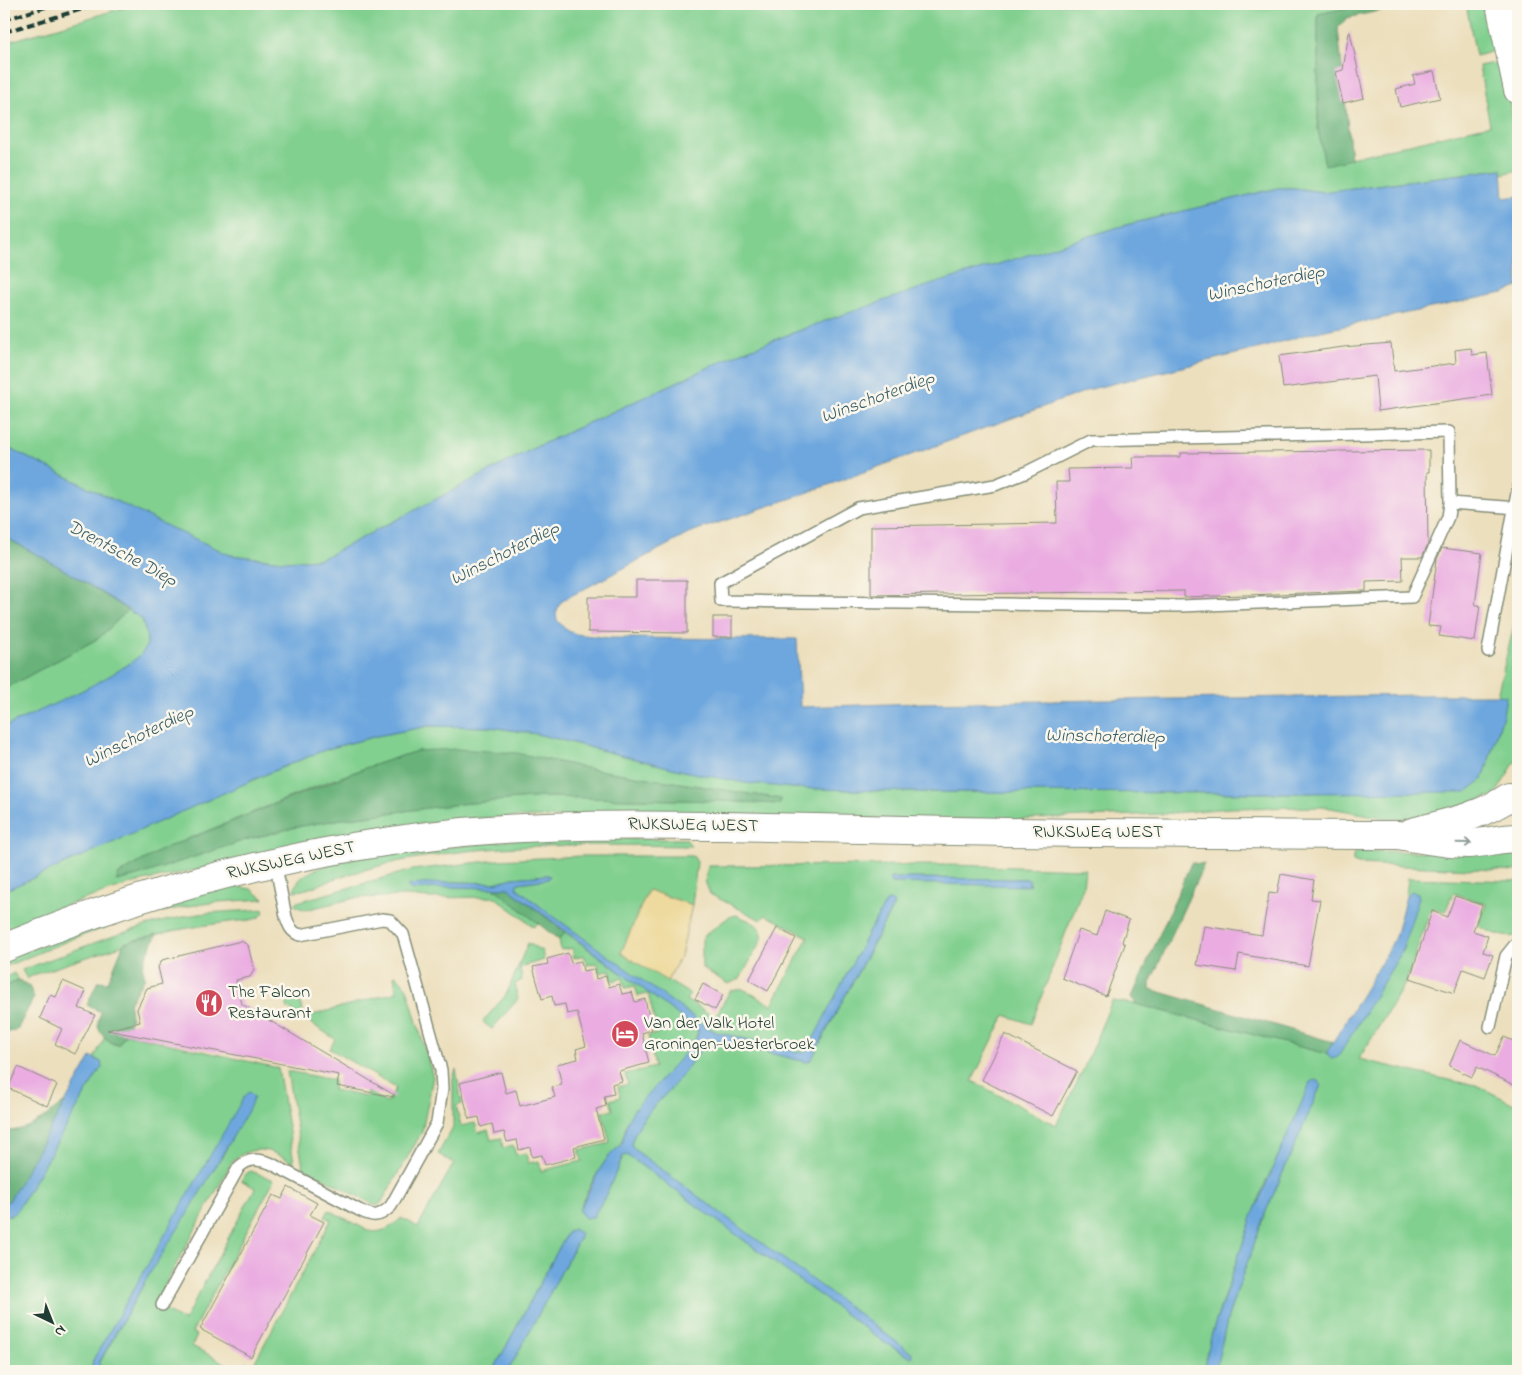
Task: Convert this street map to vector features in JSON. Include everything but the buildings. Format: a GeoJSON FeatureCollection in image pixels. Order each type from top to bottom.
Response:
{"type":"FeatureCollection","features":[{"type":"Feature","properties":{"kind":"main road"},"geometry":{"type":"LineString","coordinates":[[1500,4],[1518,90]]}},
{"type":"Feature","properties":{"kind":"main road"},"geometry":{"type":"LineString","coordinates":[[1514,787],[1509,814],[1518,837]]}},
{"type":"Feature","properties":{"kind":"main road","name":"RIJKSWEG WEST"},"geometry":{"type":"LineString","coordinates":[[1398,835],[1465,819],[1497,805],[1514,787]]}},
{"type":"Feature","properties":{"kind":"main road","name":"RIJKSWEG WEST"},"geometry":{"type":"LineString","coordinates":[[4,948],[77,920],[176,888],[275,862],[338,849],[463,832],[539,827],[644,825],[1004,832],[1398,835],[1428,841],[1468,844],[1518,837]]}},
{"type":"Feature","properties":{"kind":"lane"},"geometry":{"type":"LineString","coordinates":[[1449,432],[1450,503],[1448,517],[1412,597],[1180,606],[721,601],[720,583],[858,508],[995,485],[1025,473],[1091,440],[1449,432]]}},
{"type":"Feature","properties":{"kind":"lane"},"geometry":{"type":"LineString","coordinates":[[1488,650],[1516,508],[1518,488]]}},
{"type":"Feature","properties":{"kind":"lane"},"geometry":{"type":"LineString","coordinates":[[1450,503],[1516,508]]}},
{"type":"Feature","properties":{"kind":"lane"},"geometry":{"type":"LineString","coordinates":[[162,1305],[239,1167],[244,1163],[253,1160],[270,1163],[358,1210],[370,1215],[380,1215],[391,1206],[437,1123],[442,1089],[441,1070],[403,934],[390,920],[382,919],[300,935],[295,934],[291,930],[286,917],[275,862]]}},
{"type":"Feature","properties":{"kind":"lane"},"geometry":{"type":"LineString","coordinates":[[1490,1028],[1506,956],[1518,941]]}},
{"type":"Feature","properties":{"kind":"green space"},"geometry":{"type":"Polygon","coordinates":[[[136,4],[1366,4],[1318,14],[1318,129],[1325,164],[1490,125],[1479,66],[1494,63],[1503,69],[1518,149],[1518,170],[1502,174],[1501,169],[1322,192],[1295,188],[1278,188],[1122,226],[825,321],[742,352],[534,448],[319,559],[283,561],[230,555],[4,446],[4,43],[136,4]]]}},
{"type":"Feature","properties":{"kind":"green space"},"geometry":{"type":"Polygon","coordinates":[[[1366,4],[1410,4],[1347,18],[1338,28],[1351,159],[1325,165],[1318,129],[1318,14],[1366,4]]]}},
{"type":"Feature","properties":{"kind":"green space"},"geometry":{"type":"Polygon","coordinates":[[[1466,4],[1492,4],[1498,45],[1493,51],[1476,56],[1466,4]]]}},
{"type":"Feature","properties":{"kind":"green space"},"geometry":{"type":"Polygon","coordinates":[[[4,537],[67,572],[128,610],[99,638],[4,689],[4,537]]]}},
{"type":"Feature","properties":{"kind":"green space"},"geometry":{"type":"Polygon","coordinates":[[[1518,609],[1518,757],[1495,795],[1425,817],[1391,819],[1325,807],[1230,808],[1161,814],[1010,820],[507,817],[455,819],[385,829],[134,883],[70,904],[4,930],[4,891],[327,749],[377,736],[429,726],[491,727],[537,734],[688,772],[792,788],[911,792],[1311,793],[1483,779],[1503,715],[1505,696],[1497,695],[1518,609]],[[417,751],[327,782],[163,849],[119,874],[117,881],[245,840],[296,827],[459,804],[543,797],[780,804],[781,799],[591,769],[516,753],[417,751]]]}},
{"type":"Feature","properties":{"kind":"green space"},"geometry":{"type":"Polygon","coordinates":[[[128,610],[142,619],[146,634],[147,642],[145,649],[137,658],[122,669],[80,692],[4,727],[4,689],[99,638],[128,610]]]}},
{"type":"Feature","properties":{"kind":"green space"},"geometry":{"type":"Polygon","coordinates":[[[457,749],[516,753],[591,769],[781,799],[780,804],[543,797],[459,804],[296,827],[245,840],[137,876],[116,881],[119,874],[163,849],[368,767],[417,751],[457,749]]]}},
{"type":"Feature","properties":{"kind":"green space"},"geometry":{"type":"Polygon","coordinates":[[[522,839],[686,839],[691,846],[554,846],[486,849],[387,864],[337,878],[305,890],[294,891],[302,877],[310,872],[355,858],[522,839]]]}},
{"type":"Feature","properties":{"kind":"green space"},"geometry":{"type":"Polygon","coordinates":[[[1507,848],[1518,853],[1518,871],[1358,864],[1353,862],[1353,855],[1358,851],[1448,852],[1507,848]]]}},
{"type":"Feature","properties":{"kind":"green space"},"geometry":{"type":"Polygon","coordinates":[[[583,856],[693,856],[697,862],[692,905],[648,890],[621,953],[690,994],[686,1000],[715,1017],[730,991],[743,989],[772,1005],[808,937],[766,915],[761,920],[710,894],[705,881],[708,866],[949,865],[1085,869],[1083,887],[1031,1024],[1005,1015],[972,1081],[1056,1125],[1083,1070],[1112,1001],[1136,1004],[1327,1054],[1328,1056],[1370,1002],[1404,947],[1411,891],[1406,896],[1408,878],[1518,881],[1518,935],[1503,936],[1478,926],[1486,904],[1453,893],[1445,912],[1431,908],[1406,982],[1359,1059],[1476,1085],[1518,1106],[1518,1371],[1215,1371],[1229,1313],[1264,1216],[1321,1085],[1285,1141],[1263,1188],[1224,1296],[1212,1333],[1203,1371],[508,1371],[580,1237],[573,1229],[567,1233],[493,1371],[241,1371],[246,1362],[253,1365],[331,1220],[325,1217],[329,1210],[373,1232],[387,1229],[401,1218],[418,1227],[454,1163],[438,1154],[453,1127],[453,1079],[456,1069],[462,1104],[456,1106],[461,1126],[475,1123],[478,1133],[488,1130],[491,1140],[501,1138],[503,1148],[513,1145],[516,1155],[526,1153],[528,1163],[539,1161],[541,1171],[582,1161],[579,1150],[610,1143],[602,1112],[613,1110],[610,1100],[620,1097],[618,1087],[628,1084],[625,1074],[655,1067],[648,1036],[658,1033],[648,994],[638,996],[635,986],[625,988],[623,978],[613,981],[610,970],[600,973],[597,963],[587,965],[584,955],[574,958],[572,948],[561,950],[559,940],[565,932],[695,1027],[698,1032],[692,1045],[600,1169],[579,1211],[593,1217],[606,1195],[623,1156],[627,1155],[885,1343],[910,1357],[913,1356],[635,1150],[631,1144],[644,1118],[677,1081],[698,1053],[713,1040],[807,1062],[811,1060],[894,905],[892,902],[887,901],[869,931],[808,1050],[804,1053],[716,1032],[707,1027],[586,941],[516,887],[518,883],[548,879],[548,875],[513,878],[495,883],[453,882],[451,887],[494,888],[538,923],[534,927],[495,897],[428,898],[406,896],[355,898],[305,910],[294,903],[412,870],[498,860],[583,856]],[[893,878],[892,883],[1030,885],[1028,879],[893,878]]]}},
{"type":"Feature","properties":{"kind":"green space"},"geometry":{"type":"Polygon","coordinates":[[[1191,863],[1204,864],[1150,983],[1150,989],[1333,1042],[1327,1054],[1136,1004],[1132,997],[1191,863]]]}},
{"type":"Feature","properties":{"kind":"green space"},"geometry":{"type":"Polygon","coordinates":[[[235,886],[251,889],[264,899],[189,906],[134,918],[72,939],[4,967],[4,960],[118,917],[176,899],[235,886]]]}},
{"type":"Feature","properties":{"kind":"green space"},"geometry":{"type":"Polygon","coordinates":[[[494,888],[508,888],[565,932],[559,940],[494,888]]]}},
{"type":"Feature","properties":{"kind":"green space"},"geometry":{"type":"Polygon","coordinates":[[[264,909],[260,917],[248,920],[190,928],[138,939],[33,975],[27,979],[22,970],[145,926],[206,913],[264,909]]]}},
{"type":"Feature","properties":{"kind":"green space"},"geometry":{"type":"Polygon","coordinates":[[[736,915],[758,926],[762,939],[740,979],[728,984],[702,968],[702,939],[729,917],[736,915]]]}},
{"type":"Feature","properties":{"kind":"green space"},"geometry":{"type":"Polygon","coordinates":[[[157,934],[142,965],[145,977],[129,1003],[131,1014],[129,1025],[118,1045],[115,1044],[105,1038],[100,1032],[98,1022],[101,1012],[87,1005],[98,981],[108,982],[124,943],[157,934]]]}},
{"type":"Feature","properties":{"kind":"green space"},"geometry":{"type":"Polygon","coordinates":[[[528,943],[542,951],[544,960],[520,967],[522,980],[515,984],[518,999],[492,1029],[483,1021],[506,995],[528,943]]]}},
{"type":"Feature","properties":{"kind":"green space"},"geometry":{"type":"Polygon","coordinates":[[[14,973],[18,980],[4,987],[4,978],[14,973]]]}},
{"type":"Feature","properties":{"kind":"green space"},"geometry":{"type":"Polygon","coordinates":[[[396,975],[407,988],[433,1077],[422,1132],[381,1203],[376,1206],[303,1167],[287,1071],[334,1080],[333,1090],[366,1097],[367,1092],[387,1103],[396,1088],[330,1049],[335,1039],[286,1007],[289,1001],[298,998],[305,1017],[397,992],[394,976],[396,975]]]}},
{"type":"Feature","properties":{"kind":"green space"},"geometry":{"type":"Polygon","coordinates":[[[19,980],[29,986],[34,997],[18,1028],[4,1033],[4,987],[19,980]]]}},
{"type":"Feature","properties":{"kind":"green space"},"geometry":{"type":"Polygon","coordinates":[[[126,1034],[278,1068],[294,1162],[269,1151],[262,1150],[248,1152],[233,1160],[154,1305],[184,1321],[255,1188],[241,1180],[251,1171],[274,1180],[192,1332],[197,1335],[192,1346],[240,1371],[105,1371],[99,1364],[150,1273],[224,1153],[254,1097],[151,1262],[93,1360],[92,1366],[99,1371],[4,1371],[4,1213],[10,1216],[16,1212],[102,1066],[101,1062],[94,1058],[105,1037],[113,1044],[118,1045],[126,1034]]]}},
{"type":"Feature","properties":{"kind":"green space"},"geometry":{"type":"Polygon","coordinates":[[[65,1102],[9,1202],[4,1202],[4,1131],[13,1131],[29,1126],[44,1118],[65,1102]]]}},
{"type":"Feature","properties":{"kind":"sand"},"geometry":{"type":"Polygon","coordinates":[[[648,890],[692,905],[681,956],[667,981],[621,953],[648,890]]]}},
{"type":"Feature","properties":{"kind":"water"},"geometry":{"type":"Polygon","coordinates":[[[1502,169],[1504,198],[1518,196],[1518,287],[1503,293],[1311,333],[1261,348],[1095,388],[798,496],[694,531],[567,598],[560,603],[556,613],[557,620],[565,629],[575,634],[610,638],[797,639],[800,707],[920,703],[1422,695],[1506,696],[1503,715],[1483,779],[1466,792],[911,792],[792,788],[745,783],[688,772],[537,734],[491,727],[429,726],[377,736],[327,749],[4,891],[4,727],[102,680],[137,658],[145,649],[147,642],[142,619],[74,576],[4,537],[4,446],[230,555],[283,561],[319,559],[534,448],[742,352],[927,286],[1122,226],[1278,188],[1295,188],[1322,192],[1502,169]]]}},
{"type":"Feature","properties":{"kind":"water"},"geometry":{"type":"Polygon","coordinates":[[[550,876],[548,879],[518,883],[516,887],[542,908],[707,1027],[716,1032],[804,1053],[808,1049],[869,931],[887,901],[894,904],[811,1060],[807,1062],[713,1040],[699,1052],[680,1078],[645,1117],[634,1134],[631,1144],[635,1150],[913,1354],[913,1356],[910,1357],[885,1343],[627,1155],[623,1156],[606,1195],[593,1217],[585,1218],[579,1211],[600,1169],[608,1157],[622,1144],[627,1122],[633,1111],[692,1045],[697,1037],[698,1030],[508,888],[451,887],[412,890],[408,887],[409,885],[453,882],[495,883],[513,878],[550,876]]]}},
{"type":"Feature","properties":{"kind":"water"},"geometry":{"type":"Polygon","coordinates":[[[890,878],[1030,880],[1028,886],[892,883],[890,878]]]}},
{"type":"Feature","properties":{"kind":"water"},"geometry":{"type":"Polygon","coordinates":[[[1411,891],[1418,893],[1419,898],[1401,953],[1338,1057],[1332,1059],[1328,1056],[1327,1052],[1387,953],[1395,937],[1406,896],[1411,891]]]}},
{"type":"Feature","properties":{"kind":"water"},"geometry":{"type":"Polygon","coordinates":[[[91,1057],[101,1062],[102,1066],[16,1212],[10,1216],[4,1213],[4,1202],[9,1201],[91,1057]]]}},
{"type":"Feature","properties":{"kind":"water"},"geometry":{"type":"Polygon","coordinates":[[[1315,1080],[1319,1081],[1321,1085],[1264,1216],[1229,1313],[1215,1371],[1203,1371],[1212,1333],[1253,1214],[1310,1083],[1315,1080]]]}},
{"type":"Feature","properties":{"kind":"water"},"geometry":{"type":"Polygon","coordinates":[[[249,1092],[254,1097],[248,1111],[150,1273],[100,1361],[100,1368],[105,1371],[99,1371],[92,1366],[93,1360],[245,1095],[249,1092]]]}},
{"type":"Feature","properties":{"kind":"water"},"geometry":{"type":"Polygon","coordinates":[[[573,1229],[580,1233],[580,1237],[508,1371],[493,1371],[567,1233],[573,1229]]]}},
{"type":"Feature","properties":{"kind":"railway"},"geometry":{"type":"LineString","coordinates":[[4,20],[55,4]]}},
{"type":"Feature","properties":{"kind":"railway"},"geometry":{"type":"LineString","coordinates":[[4,32],[100,4]]}},
{"type":"Feature","properties":{"kind":"place","name":"The Falcon Restaurant"},"geometry":{"type":"Point","coordinates":[209,1003]}},
{"type":"Feature","properties":{"kind":"place","name":"Van der Valk Hotel Groningen-Westerbroek"},"geometry":{"type":"Point","coordinates":[625,1034]}},
{"type":"Feature","properties":{"kind":"water label","name":"Winschoterdiep"},"geometry":{"type":"Point","coordinates":[1266,284]}},
{"type":"Feature","properties":{"kind":"water label","name":"Winschoterdiep"},"geometry":{"type":"Point","coordinates":[878,398]}},
{"type":"Feature","properties":{"kind":"water label","name":"Drentsche Diep"},"geometry":{"type":"Point","coordinates":[122,554]}},
{"type":"Feature","properties":{"kind":"water label","name":"Winschoterdiep"},"geometry":{"type":"Point","coordinates":[505,554]}},
{"type":"Feature","properties":{"kind":"water label","name":"Winschoterdiep"},"geometry":{"type":"Point","coordinates":[139,737]}},
{"type":"Feature","properties":{"kind":"water label","name":"Winschoterdiep"},"geometry":{"type":"Point","coordinates":[1105,737]}}]}
